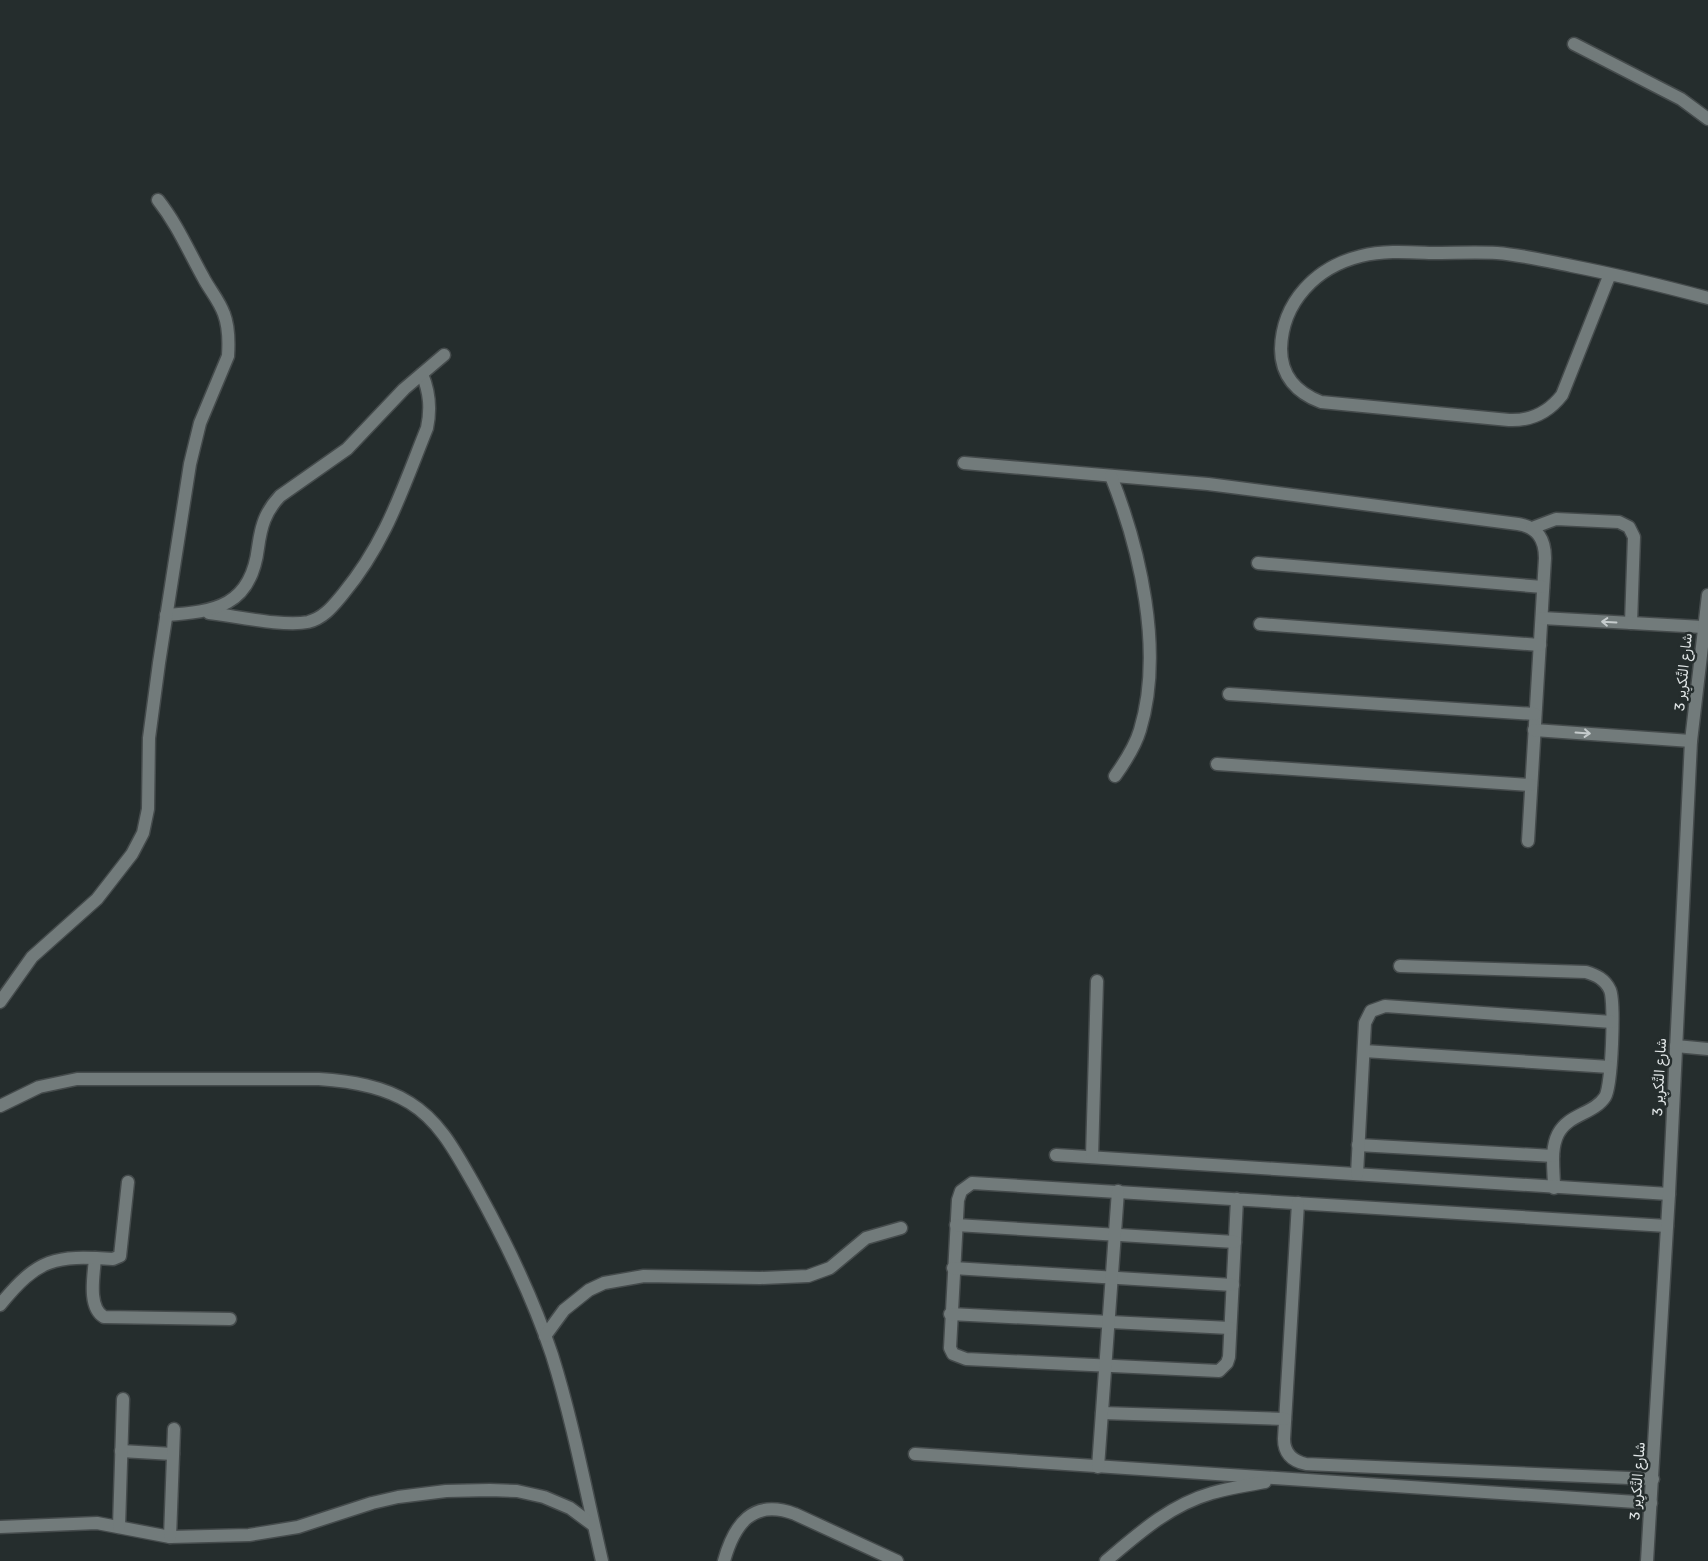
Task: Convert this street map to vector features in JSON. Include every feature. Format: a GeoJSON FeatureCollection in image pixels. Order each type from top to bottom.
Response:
{"type":"FeatureCollection","features":[{"type":"Feature","properties":{"kind":"street"},"geometry":{"type":"LineString","coordinates":[[1574,44],[1681,99],[1708,119]]}},
{"type":"Feature","properties":{"kind":"street"},"geometry":{"type":"LineString","coordinates":[[0,1002],[32,958],[97,900],[132,854],[143,833],[148,809],[150,738],[166,616],[195,444],[208,402],[228,356],[229,345],[227,323],[220,304],[203,278],[179,229],[158,200]]}},
{"type":"Feature","properties":{"kind":"street"},"geometry":{"type":"LineString","coordinates":[[1610,274],[1562,395],[1549,409],[1531,418],[1509,420],[1321,402],[1306,395],[1293,385],[1282,363],[1284,328],[1291,306],[1298,296],[1313,280],[1331,267],[1362,255],[1396,252],[1498,254],[1610,274],[1708,298]]}},
{"type":"Feature","properties":{"kind":"street"},"geometry":{"type":"LineString","coordinates":[[205,612],[230,602],[246,583],[256,560],[262,524],[273,504],[280,496],[347,449],[404,389],[444,355]]}},
{"type":"Feature","properties":{"kind":"street"},"geometry":{"type":"LineString","coordinates":[[166,616],[205,612],[301,623],[319,618],[332,607],[370,560],[394,514],[427,428],[429,416],[428,393],[422,374]]}},
{"type":"Feature","properties":{"kind":"street"},"geometry":{"type":"LineString","coordinates":[[964,463],[1208,484],[1518,524],[1532,528],[1544,544],[1542,618],[1528,842]]}},
{"type":"Feature","properties":{"kind":"street"},"geometry":{"type":"LineString","coordinates":[[1111,476],[1133,537],[1140,568],[1145,600],[1148,648],[1147,696],[1140,731],[1125,762],[1115,776]]}},
{"type":"Feature","properties":{"kind":"street"},"geometry":{"type":"LineString","coordinates":[[1532,528],[1548,521],[1565,519],[1619,522],[1629,527],[1634,537],[1631,623]]}},
{"type":"Feature","properties":{"kind":"street"},"geometry":{"type":"LineString","coordinates":[[1258,563],[1543,587]]}},
{"type":"Feature","properties":{"kind":"street","name":"شارع التَّكرِير 3"},"geometry":{"type":"LineString","coordinates":[[1647,1561],[1669,1194],[1691,741],[1708,595]]}},
{"type":"Feature","properties":{"kind":"street"},"geometry":{"type":"LineString","coordinates":[[1542,618],[1703,627]]}},
{"type":"Feature","properties":{"kind":"street"},"geometry":{"type":"LineString","coordinates":[[1260,624],[1540,645]]}},
{"type":"Feature","properties":{"kind":"street"},"geometry":{"type":"LineString","coordinates":[[1229,694],[1535,714]]}},
{"type":"Feature","properties":{"kind":"street"},"geometry":{"type":"LineString","coordinates":[[1534,730],[1691,741]]}},
{"type":"Feature","properties":{"kind":"street"},"geometry":{"type":"LineString","coordinates":[[1218,764],[1531,785]]}},
{"type":"Feature","properties":{"kind":"street"},"geometry":{"type":"LineString","coordinates":[[1400,966],[1594,974],[1601,978],[1610,991],[1612,1022],[1610,1082],[1605,1097],[1593,1108],[1566,1123],[1559,1132],[1554,1144],[1554,1188]]}},
{"type":"Feature","properties":{"kind":"street"},"geometry":{"type":"LineString","coordinates":[[1092,1157],[1097,981]]}},
{"type":"Feature","properties":{"kind":"street"},"geometry":{"type":"LineString","coordinates":[[1357,1174],[1367,1016],[1378,1007],[1612,1022]]}},
{"type":"Feature","properties":{"kind":"street"},"geometry":{"type":"LineString","coordinates":[[1676,1046],[1708,1049]]}},
{"type":"Feature","properties":{"kind":"street"},"geometry":{"type":"LineString","coordinates":[[1364,1051],[1610,1067]]}},
{"type":"Feature","properties":{"kind":"street"},"geometry":{"type":"LineString","coordinates":[[0,1106],[39,1087],[58,1082],[97,1078],[340,1080],[360,1084],[395,1096],[410,1103],[426,1115],[449,1141],[498,1226],[518,1267],[545,1336],[564,1394],[602,1561]]}},
{"type":"Feature","properties":{"kind":"street"},"geometry":{"type":"LineString","coordinates":[[1358,1145],[1553,1156]]}},
{"type":"Feature","properties":{"kind":"street"},"geometry":{"type":"LineString","coordinates":[[1056,1155],[1669,1194]]}},
{"type":"Feature","properties":{"kind":"street"},"geometry":{"type":"LineString","coordinates":[[0,1305],[23,1279],[46,1263],[63,1258],[113,1259],[122,1253],[128,1182]]}},
{"type":"Feature","properties":{"kind":"street"},"geometry":{"type":"LineString","coordinates":[[1237,1199],[1229,1358],[1219,1371],[959,1358],[950,1348],[950,1314],[959,1195],[964,1188],[972,1183],[1118,1191],[1667,1226]]}},
{"type":"Feature","properties":{"kind":"street"},"geometry":{"type":"LineString","coordinates":[[1098,1467],[1118,1191]]}},
{"type":"Feature","properties":{"kind":"street"},"geometry":{"type":"LineString","coordinates":[[1298,1203],[1284,1445],[1286,1451],[1294,1460],[1306,1464],[1653,1479]]}},
{"type":"Feature","properties":{"kind":"street"},"geometry":{"type":"LineString","coordinates":[[956,1225],[1235,1242]]}},
{"type":"Feature","properties":{"kind":"street"},"geometry":{"type":"LineString","coordinates":[[545,1336],[564,1310],[589,1290],[604,1283],[644,1276],[760,1278],[808,1276],[830,1268],[866,1238],[901,1228]]}},
{"type":"Feature","properties":{"kind":"street"},"geometry":{"type":"LineString","coordinates":[[94,1258],[94,1302],[97,1311],[104,1316],[230,1319]]}},
{"type":"Feature","properties":{"kind":"street"},"geometry":{"type":"LineString","coordinates":[[953,1268],[1232,1285]]}},
{"type":"Feature","properties":{"kind":"street"},"geometry":{"type":"LineString","coordinates":[[950,1314],[1230,1328]]}},
{"type":"Feature","properties":{"kind":"street"},"geometry":{"type":"LineString","coordinates":[[119,1527],[123,1398]]}},
{"type":"Feature","properties":{"kind":"street"},"geometry":{"type":"LineString","coordinates":[[1102,1413],[1285,1419]]}},
{"type":"Feature","properties":{"kind":"street"},"geometry":{"type":"LineString","coordinates":[[170,1537],[174,1429]]}},
{"type":"Feature","properties":{"kind":"street"},"geometry":{"type":"LineString","coordinates":[[121,1452],[173,1454]]}},
{"type":"Feature","properties":{"kind":"street"},"geometry":{"type":"LineString","coordinates":[[915,1454],[1651,1503]]}},
{"type":"Feature","properties":{"kind":"street"},"geometry":{"type":"LineString","coordinates":[[1106,1561],[1154,1521],[1178,1507],[1212,1493],[1280,1478]]}},
{"type":"Feature","properties":{"kind":"street"},"geometry":{"type":"LineString","coordinates":[[0,1527],[80,1523],[119,1527],[170,1537],[228,1537],[274,1532],[398,1497],[446,1491],[490,1490],[530,1493],[558,1501],[593,1525]]}},
{"type":"Feature","properties":{"kind":"street"},"geometry":{"type":"LineString","coordinates":[[724,1561],[733,1532],[744,1520],[758,1512],[776,1509],[794,1514],[898,1561]]}}]}
